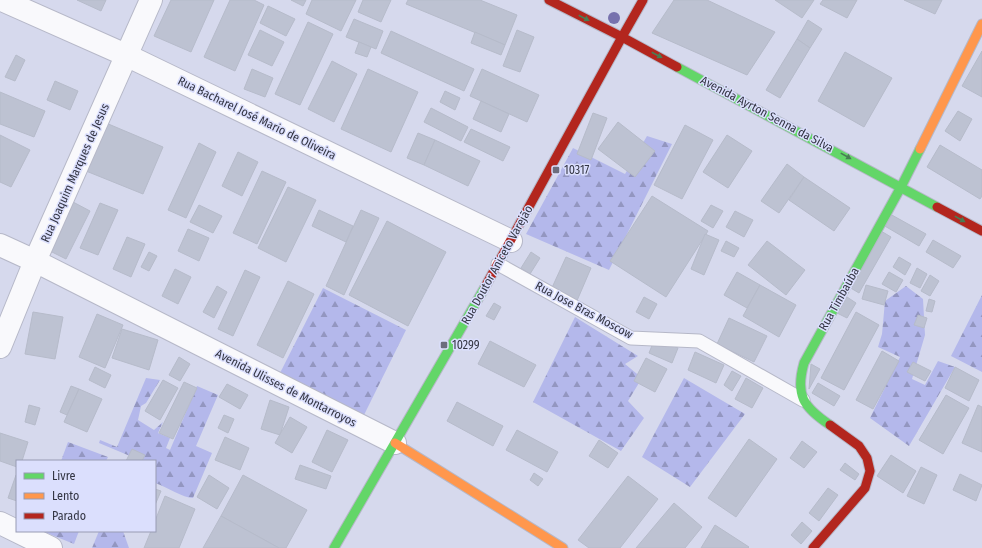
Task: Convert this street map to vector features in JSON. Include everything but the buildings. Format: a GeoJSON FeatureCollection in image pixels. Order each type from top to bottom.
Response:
{"type":"FeatureCollection","features":[{"type":"Feature","properties":{"kind":"street","name":"Rua Bacharel José Mario de Oliveira"},"geometry":{"type":"LineString","coordinates":[[2,0],[128,56],[511,241]]}},
{"type":"Feature","properties":{"kind":"street","name":"Rua Joaquim Marques de Jesus"},"geometry":{"type":"LineString","coordinates":[[0,347],[35,261],[128,56],[151,0]]}},
{"type":"Feature","properties":{"kind":"street","name":"Avenida Ayrton Senna da Silva"},"geometry":{"type":"LineString","coordinates":[[549,0],[622,37],[982,231]]}},
{"type":"Feature","properties":{"kind":"street","name":"Rua Doutor Aniceto Varejão"},"geometry":{"type":"LineString","coordinates":[[334,548],[511,241],[643,0]]}},
{"type":"Feature","properties":{"kind":"street","name":"Rua Timbaúba"},"geometry":{"type":"LineString","coordinates":[[803,400],[799,382],[804,363],[901,187],[982,24]]}},
{"type":"Feature","properties":{"kind":"street","name":"Avenida Ulisses de Montarroyos"},"geometry":{"type":"LineString","coordinates":[[0,245],[35,261],[395,443],[563,548]]}},
{"type":"Feature","properties":{"kind":"street"},"geometry":{"type":"LineString","coordinates":[[803,400],[809,408],[862,450],[870,463],[870,477],[865,488],[812,548]]}},
{"type":"Feature","properties":{"kind":"street"},"geometry":{"type":"LineString","coordinates":[[0,523],[16,531]]}},
{"type":"Feature","properties":{"kind":"street"},"geometry":{"type":"LineString","coordinates":[[18,532],[51,548]]}},
{"type":"Feature","properties":{"kind":"lane","name":"Rua Jose Bras Moscow"},"geometry":{"type":"LineString","coordinates":[[498,264],[631,338],[699,341],[803,400]]}},
{"type":"Feature","properties":{"kind":"green space"},"geometry":{"type":"Polygon","coordinates":[[[647,136],[672,144],[609,270],[526,234],[573,148],[625,174],[647,136]]]}},
{"type":"Feature","properties":{"kind":"green space"},"geometry":{"type":"Polygon","coordinates":[[[906,286],[923,299],[925,335],[912,379],[925,385],[938,361],[955,367],[909,446],[870,418],[900,357],[878,347],[882,334],[885,301],[906,286]]]}},
{"type":"Feature","properties":{"kind":"green space"},"geometry":{"type":"Polygon","coordinates":[[[323,288],[406,330],[363,417],[279,375],[323,288]]]}},
{"type":"Feature","properties":{"kind":"green space"},"geometry":{"type":"Polygon","coordinates":[[[982,295],[982,372],[951,356],[982,295]]]}},
{"type":"Feature","properties":{"kind":"green space"},"geometry":{"type":"Polygon","coordinates":[[[575,317],[638,356],[625,364],[642,378],[628,401],[644,418],[621,451],[533,402],[575,317]]]}},
{"type":"Feature","properties":{"kind":"green space"},"geometry":{"type":"Polygon","coordinates":[[[146,378],[160,380],[146,403],[141,406],[138,420],[154,430],[163,422],[158,433],[170,438],[166,448],[170,450],[197,386],[218,395],[196,446],[212,453],[193,498],[189,498],[156,483],[156,460],[128,460],[130,456],[99,443],[100,440],[117,447],[146,378]]]}},
{"type":"Feature","properties":{"kind":"green space"},"geometry":{"type":"Polygon","coordinates":[[[684,378],[745,414],[690,487],[642,457],[684,378]]]}},
{"type":"Feature","properties":{"kind":"green space"},"geometry":{"type":"Polygon","coordinates":[[[68,442],[108,457],[106,460],[61,460],[68,442]]]}},
{"type":"Feature","properties":{"kind":"green space"},"geometry":{"type":"Polygon","coordinates":[[[44,532],[79,532],[74,544],[44,532]]]}},
{"type":"Feature","properties":{"kind":"green space"},"geometry":{"type":"Polygon","coordinates":[[[99,532],[123,532],[129,548],[92,548],[99,532]]]}},
{"type":"Feature","properties":{"kind":"traffic: fast"},"geometry":{"type":"LineString","coordinates":[[677,67],[937,207]]}},
{"type":"Feature","properties":{"kind":"traffic: fast"},"geometry":{"type":"LineString","coordinates":[[830,425],[813,412],[808,406],[801,392],[801,374],[804,363],[901,187],[920,149]]}},
{"type":"Feature","properties":{"kind":"traffic: fast"},"geometry":{"type":"LineString","coordinates":[[334,548],[485,287]]}},
{"type":"Feature","properties":{"kind":"traffic: slow"},"geometry":{"type":"LineString","coordinates":[[920,149],[982,24]]}},
{"type":"Feature","properties":{"kind":"traffic: slow"},"geometry":{"type":"LineString","coordinates":[[395,443],[563,548]]}},
{"type":"Feature","properties":{"kind":"traffic: jam"},"geometry":{"type":"LineString","coordinates":[[549,0],[622,37],[643,0]]}},
{"type":"Feature","properties":{"kind":"traffic: jam"},"geometry":{"type":"LineString","coordinates":[[485,287],[622,37],[677,67]]}},
{"type":"Feature","properties":{"kind":"traffic: jam"},"geometry":{"type":"LineString","coordinates":[[937,207],[982,231]]}},
{"type":"Feature","properties":{"kind":"traffic: jam"},"geometry":{"type":"LineString","coordinates":[[813,548],[865,488],[870,471],[867,458],[859,446],[830,425]]}},
{"type":"Feature","properties":{"kind":"place","name":"10317"},"geometry":{"type":"Point","coordinates":[556,170]}},
{"type":"Feature","properties":{"kind":"place","name":"10299"},"geometry":{"type":"Point","coordinates":[444,345]}}]}
